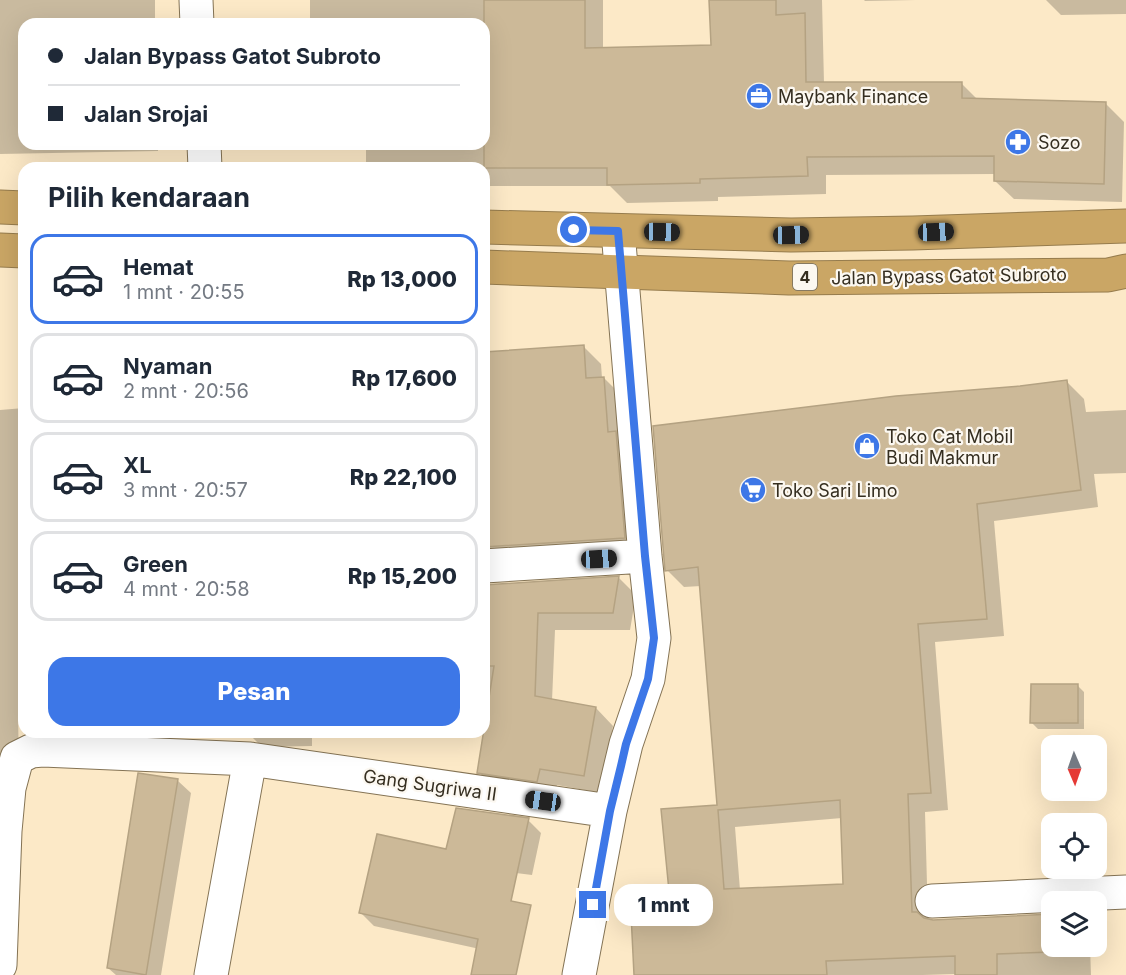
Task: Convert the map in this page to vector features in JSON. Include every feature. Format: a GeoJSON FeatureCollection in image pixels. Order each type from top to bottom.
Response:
{"type":"FeatureCollection","features":[{"type":"Feature","properties":{"kind":"highway"},"geometry":{"type":"LineString","coordinates":[[0,207],[18,208]]}},
{"type":"Feature","properties":{"kind":"highway"},"geometry":{"type":"LineString","coordinates":[[490,227],[791,235],[1126,226]]}},
{"type":"Feature","properties":{"kind":"highway"},"geometry":{"type":"LineString","coordinates":[[0,250],[18,250]]}},
{"type":"Feature","properties":{"kind":"highway","name":"Jalan Bypass Gatot Subroto"},"geometry":{"type":"LineString","coordinates":[[490,267],[789,278],[1097,275],[1126,271]]}},
{"type":"Feature","properties":{"kind":"street"},"geometry":{"type":"LineString","coordinates":[[196,0],[197,18]]}},
{"type":"Feature","properties":{"kind":"street"},"geometry":{"type":"LineString","coordinates":[[579,975],[610,811],[626,744],[648,679],[654,638],[618,231]]}},
{"type":"Feature","properties":{"kind":"street"},"geometry":{"type":"LineString","coordinates":[[490,566],[645,556]]}},
{"type":"Feature","properties":{"kind":"street","name":"Gang Sugriwa II"},"geometry":{"type":"LineString","coordinates":[[0,965],[5,831],[9,788],[17,758],[31,751],[250,759],[610,811]]}},
{"type":"Feature","properties":{"kind":"street"},"geometry":{"type":"LineString","coordinates":[[211,975],[250,759]]}},
{"type":"Feature","properties":{"kind":"street"},"geometry":{"type":"LineString","coordinates":[[932,901],[1126,892]]}},
{"type":"Feature","properties":{"kind":"building"},"geometry":{"type":"Polygon","coordinates":[[[484,0],[585,0],[585,48],[711,45],[709,0],[776,0],[776,15],[805,13],[806,82],[962,82],[962,98],[1106,102],[1104,184],[994,181],[994,156],[807,157],[808,176],[700,179],[700,183],[607,185],[607,168],[490,168],[490,162],[484,162],[484,150],[490,150],[490,18],[484,18],[484,0]]]}},
{"type":"Feature","properties":{"kind":"building"},"geometry":{"type":"Polygon","coordinates":[[[584,345],[586,378],[604,377],[608,432],[616,431],[625,538],[490,547],[490,352],[584,345]]]}},
{"type":"Feature","properties":{"kind":"building"},"geometry":{"type":"Polygon","coordinates":[[[1067,380],[1081,490],[977,504],[987,619],[918,624],[931,793],[908,794],[912,912],[933,920],[1041,915],[1041,952],[997,954],[997,975],[955,975],[955,956],[826,961],[827,975],[634,975],[630,893],[669,891],[661,809],[717,805],[698,567],[665,571],[653,426],[896,396],[1067,380]],[[840,800],[718,810],[724,889],[843,884],[840,800]]]}},
{"type":"Feature","properties":{"kind":"building"},"geometry":{"type":"Polygon","coordinates":[[[619,576],[613,613],[538,613],[535,696],[596,707],[584,776],[540,769],[537,782],[477,773],[483,738],[490,738],[490,691],[494,666],[490,666],[490,585],[619,576]]]}},
{"type":"Feature","properties":{"kind":"building"},"geometry":{"type":"Polygon","coordinates":[[[1031,684],[1078,684],[1078,723],[1030,723],[1031,684]]]}},
{"type":"Feature","properties":{"kind":"building"},"geometry":{"type":"Polygon","coordinates":[[[138,773],[178,779],[146,975],[107,968],[138,773]]]}},
{"type":"Feature","properties":{"kind":"building"},"geometry":{"type":"Polygon","coordinates":[[[456,808],[529,818],[511,901],[531,905],[516,975],[471,975],[478,939],[359,913],[377,834],[446,849],[456,808]]]}},
{"type":"Feature","properties":{"kind":"place","name":"Maybank Finance"},"geometry":{"type":"Point","coordinates":[759,96]}},
{"type":"Feature","properties":{"kind":"place","name":"Sozo"},"geometry":{"type":"Point","coordinates":[1018,142]}},
{"type":"Feature","properties":{"kind":"place","name":"Toko Cat Mobil Budi Makmur"},"geometry":{"type":"Point","coordinates":[867,446]}},
{"type":"Feature","properties":{"kind":"place","name":"Toko Sari Limo"},"geometry":{"type":"Point","coordinates":[753,490]}},
{"type":"Feature","properties":{"kind":"route"},"geometry":{"type":"LineString","coordinates":[[574,230],[618,231],[654,638],[648,679],[626,744],[610,811],[593,905]]}}]}
